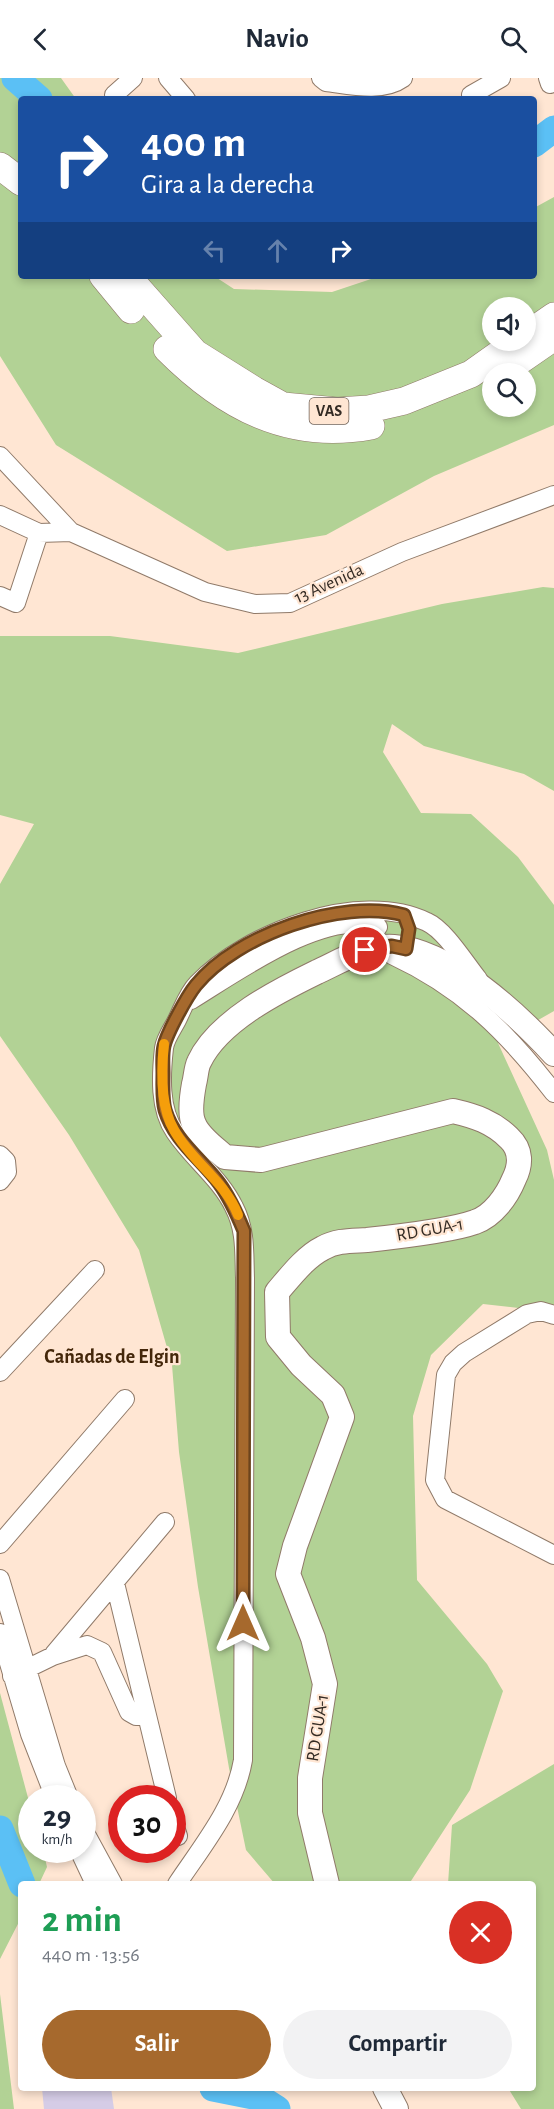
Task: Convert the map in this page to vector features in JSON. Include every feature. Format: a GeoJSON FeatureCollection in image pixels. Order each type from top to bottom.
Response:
{"type":"FeatureCollection","features":[{"type":"Feature","properties":{"kind":"highway"},"geometry":{"type":"LineString","coordinates":[[0,145],[18,157]]}},
{"type":"Feature","properties":{"kind":"highway"},"geometry":{"type":"LineString","coordinates":[[0,166],[18,180]]}},
{"type":"Feature","properties":{"kind":"highway","name":"VAS"},"geometry":{"type":"LineString","coordinates":[[106,279],[149,317],[195,352],[284,406],[309,410],[369,409],[404,401],[471,374],[503,351]]}},
{"type":"Feature","properties":{"kind":"highway","name":"VAS"},"geometry":{"type":"LineString","coordinates":[[129,279],[149,317],[208,386],[243,408],[276,422],[306,428],[335,430],[369,427],[444,405],[482,385]]}},
{"type":"Feature","properties":{"kind":"highway"},"geometry":{"type":"LineString","coordinates":[[536,328],[554,316]]}},
{"type":"Feature","properties":{"kind":"highway"},"geometry":{"type":"LineString","coordinates":[[517,363],[554,337]]}},
{"type":"Feature","properties":{"kind":"main road","name":"RD GUA-1"},"geometry":{"type":"LineString","coordinates":[[326,1881],[310,1813],[310,1790],[325,1684],[313,1638],[288,1574],[295,1546],[342,1417],[333,1395],[301,1365],[278,1337],[277,1292],[299,1267],[322,1248],[476,1222],[496,1208],[511,1186],[519,1170],[520,1156],[512,1141],[500,1130],[481,1118],[453,1111],[261,1160],[225,1157],[194,1124],[192,1095],[199,1063],[209,1045],[233,1021],[295,983],[365,950],[392,946],[399,952],[435,960],[487,992],[536,1034],[554,1054]]}},
{"type":"Feature","properties":{"kind":"main road"},"geometry":{"type":"LineString","coordinates":[[386,2091],[396,2109]]}},
{"type":"Feature","properties":{"kind":"street"},"geometry":{"type":"LineString","coordinates":[[114,94],[133,78]]}},
{"type":"Feature","properties":{"kind":"street"},"geometry":{"type":"LineString","coordinates":[[168,78],[183,96]]}},
{"type":"Feature","properties":{"kind":"street"},"geometry":{"type":"LineString","coordinates":[[321,78],[326,82],[362,87],[394,85],[403,78]]}},
{"type":"Feature","properties":{"kind":"street"},"geometry":{"type":"LineString","coordinates":[[467,91],[501,78]]}},
{"type":"Feature","properties":{"kind":"street"},"geometry":{"type":"LineString","coordinates":[[0,456],[71,532]]}},
{"type":"Feature","properties":{"kind":"street","name":"13 Avenida"},"geometry":{"type":"LineString","coordinates":[[0,515],[39,533],[71,532],[206,592],[255,604],[290,603],[402,552],[554,495]]}},
{"type":"Feature","properties":{"kind":"street"},"geometry":{"type":"LineString","coordinates":[[0,596],[16,603],[39,533]]}},
{"type":"Feature","properties":{"kind":"street"},"geometry":{"type":"LineString","coordinates":[[179,1881],[228,1807],[240,1777],[243,1760],[244,1231],[234,1207],[219,1183],[174,1131],[164,1108],[164,1045],[196,986],[229,956],[308,919],[349,912],[390,912],[428,922],[451,944],[487,992]]}},
{"type":"Feature","properties":{"kind":"street"},"geometry":{"type":"LineString","coordinates":[[404,915],[409,929],[399,952],[414,965],[477,1007],[522,1052],[554,1093]]}},
{"type":"Feature","properties":{"kind":"street"},"geometry":{"type":"LineString","coordinates":[[185,1005],[287,943],[331,927],[362,922],[378,927]]}},
{"type":"Feature","properties":{"kind":"street"},"geometry":{"type":"LineString","coordinates":[[0,1156],[6,1161],[7,1172],[0,1181]]}},
{"type":"Feature","properties":{"kind":"street"},"geometry":{"type":"LineString","coordinates":[[0,1372],[95,1269]]}},
{"type":"Feature","properties":{"kind":"street"},"geometry":{"type":"LineString","coordinates":[[554,1315],[541,1311],[527,1314],[453,1363],[443,1387],[435,1480],[445,1499],[554,1555]]}},
{"type":"Feature","properties":{"kind":"street"},"geometry":{"type":"LineString","coordinates":[[0,1544],[125,1399]]}},
{"type":"Feature","properties":{"kind":"street"},"geometry":{"type":"LineString","coordinates":[[53,1656],[165,1522]]}},
{"type":"Feature","properties":{"kind":"street"},"geometry":{"type":"LineString","coordinates":[[0,1579],[37,1757],[49,1785]]}},
{"type":"Feature","properties":{"kind":"street"},"geometry":{"type":"LineString","coordinates":[[115,1582],[145,1716],[164,1785]]}},
{"type":"Feature","properties":{"kind":"street"},"geometry":{"type":"LineString","coordinates":[[0,1634],[19,1673],[64,1785]]}},
{"type":"Feature","properties":{"kind":"street"},"geometry":{"type":"LineString","coordinates":[[19,1673],[53,1656],[87,1645],[102,1652],[129,1712],[136,1716],[145,1716]]}},
{"type":"Feature","properties":{"kind":"street"},"geometry":{"type":"LineString","coordinates":[[96,1853],[111,1881]]}},
{"type":"Feature","properties":{"kind":"street"},"geometry":{"type":"LineString","coordinates":[[85,1863],[94,1881]]}},
{"type":"Feature","properties":{"kind":"green space"},"geometry":{"type":"Polygon","coordinates":[[[0,78],[61,78],[74,96],[18,96],[18,279],[219,279],[234,289],[332,292],[371,279],[537,279],[537,206],[554,197],[554,425],[434,476],[326,535],[227,551],[56,445],[0,356],[0,78]]]}},
{"type":"Feature","properties":{"kind":"green space"},"geometry":{"type":"Polygon","coordinates":[[[543,587],[554,588],[554,791],[524,774],[424,746],[392,724],[383,752],[421,813],[471,814],[518,857],[554,905],[554,1011],[498,1043],[547,1150],[554,1180],[554,1312],[483,1304],[431,1355],[413,1416],[417,1580],[487,1664],[503,1691],[470,1790],[411,1881],[272,1881],[246,1850],[229,1768],[198,1587],[179,1452],[172,1365],[139,1250],[69,1135],[0,1036],[0,884],[34,824],[0,815],[0,636],[110,636],[238,653],[442,604],[543,587]]]}},
{"type":"Feature","properties":{"kind":"green space"},"geometry":{"type":"Polygon","coordinates":[[[0,1693],[25,1785],[18,1785],[18,1863],[46,1863],[47,1867],[40,1881],[18,1881],[18,1924],[0,1959],[0,1693]]]}},
{"type":"Feature","properties":{"kind":"green space"},"geometry":{"type":"Polygon","coordinates":[[[554,1764],[554,2109],[521,2109],[510,2091],[536,2091],[536,1881],[448,1881],[452,1825],[554,1764]]]}},
{"type":"Feature","properties":{"kind":"green space"},"geometry":{"type":"Polygon","coordinates":[[[0,1994],[14,2109],[0,2109],[0,1994]]]}},
{"type":"Feature","properties":{"kind":"building"},"geometry":{"type":"Polygon","coordinates":[[[42,2091],[111,2091],[114,2109],[44,2109],[42,2091]]]}},
{"type":"Feature","properties":{"kind":"waterway"},"geometry":{"type":"LineString","coordinates":[[15,78],[36,96]]}},
{"type":"Feature","properties":{"kind":"waterway"},"geometry":{"type":"LineString","coordinates":[[537,142],[554,129]]}},
{"type":"Feature","properties":{"kind":"waterway"},"geometry":{"type":"LineString","coordinates":[[0,1829],[21,1881]]}},
{"type":"Feature","properties":{"kind":"waterway"},"geometry":{"type":"LineString","coordinates":[[228,2091],[258,2097],[277,2109]]}},
{"type":"Feature","properties":{"kind":"slow traffic"},"geometry":{"type":"LineString","coordinates":[[164,1044],[164,1108],[174,1131],[219,1183],[238,1215]]}},
{"type":"Feature","properties":{"kind":"district","name":"Cañadas de Elgin"},"geometry":{"type":"Point","coordinates":[112,1357]}},
{"type":"Feature","properties":{"kind":"route"},"geometry":{"type":"LineString","coordinates":[[243,1623],[243,1396],[246,1278],[244,1231],[234,1207],[219,1183],[174,1131],[164,1108],[164,1045],[196,986],[229,956],[262,939],[308,919],[349,912],[390,912],[404,915],[409,929],[406,949],[392,946],[365,950]]}}]}
